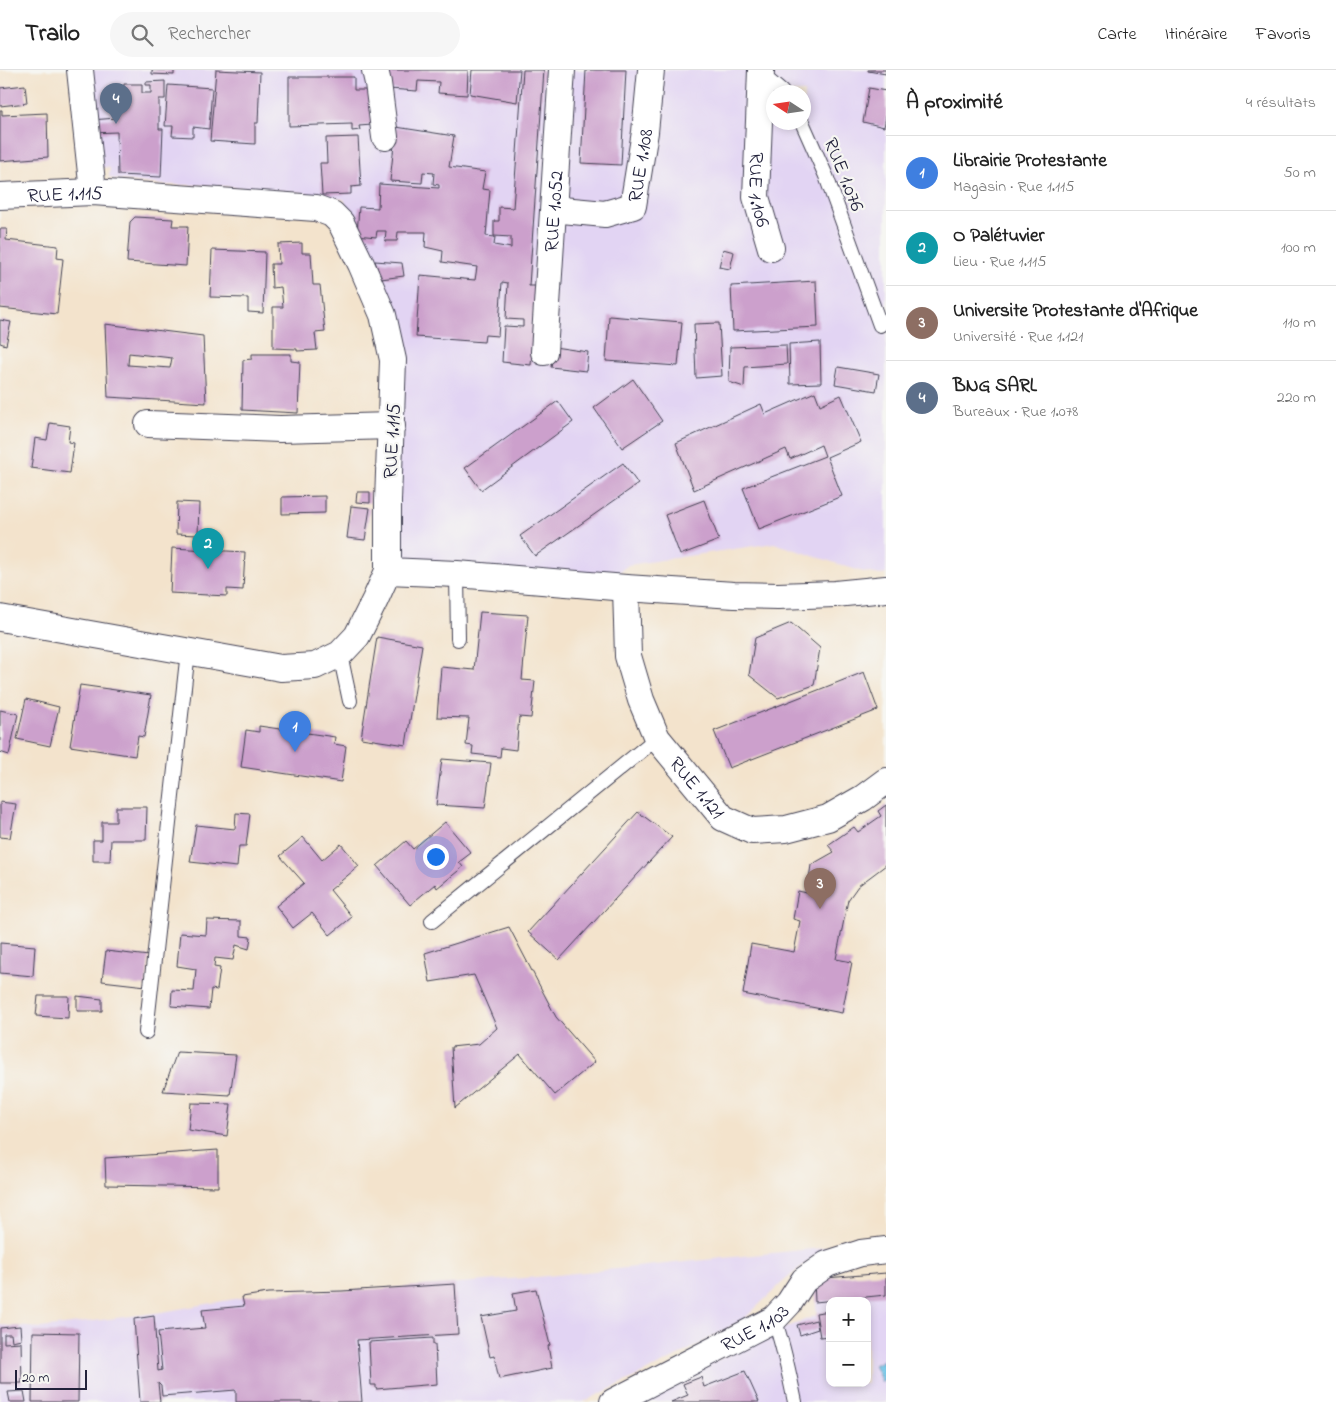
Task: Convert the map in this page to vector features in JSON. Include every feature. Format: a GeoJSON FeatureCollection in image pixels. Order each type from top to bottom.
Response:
{"type":"FeatureCollection","features":[{"type":"Feature","properties":{"kind":"street"},"geometry":{"type":"LineString","coordinates":[[80,70],[93,192]]}},
{"type":"Feature","properties":{"kind":"street"},"geometry":{"type":"LineString","coordinates":[[375,70],[386,137]]}},
{"type":"Feature","properties":{"kind":"street","name":"RUE 1.052"},"geometry":{"type":"LineString","coordinates":[[544,352],[562,70]]}},
{"type":"Feature","properties":{"kind":"street","name":"RUE 1.108"},"geometry":{"type":"LineString","coordinates":[[554,202],[562,210],[605,214],[633,206],[645,132],[651,70]]}},
{"type":"Feature","properties":{"kind":"street","name":"RUE 1.106"},"geometry":{"type":"LineString","coordinates":[[761,72],[756,197],[771,248]]}},
{"type":"Feature","properties":{"kind":"street","name":"RUE 1.115"},"geometry":{"type":"LineString","coordinates":[[0,196],[93,192],[316,208],[332,214],[341,223],[383,315],[394,360],[388,501],[388,571],[356,636],[340,654],[316,666],[281,668],[0,618]]}},
{"type":"Feature","properties":{"kind":"street"},"geometry":{"type":"LineString","coordinates":[[148,424],[280,429],[392,426]]}},
{"type":"Feature","properties":{"kind":"street"},"geometry":{"type":"LineString","coordinates":[[388,571],[457,574],[734,595],[835,594],[886,589]]}},
{"type":"Feature","properties":{"kind":"street","name":"RUE 1.121"},"geometry":{"type":"LineString","coordinates":[[626,588],[628,656],[641,700],[657,738],[723,818],[752,831],[786,829],[828,818],[863,798],[886,781]]}},
{"type":"Feature","properties":{"kind":"street","name":"RUE 1.103"},"geometry":{"type":"LineString","coordinates":[[612,1402],[774,1319],[789,1302],[804,1280],[827,1264],[861,1253],[886,1250]]}},
{"type":"Feature","properties":{"kind":"lane"},"geometry":{"type":"LineString","coordinates":[[761,72],[775,85]]}},
{"type":"Feature","properties":{"kind":"lane","name":"RUE 1.076"},"geometry":{"type":"LineString","coordinates":[[806,130],[826,176],[880,325]]}},
{"type":"Feature","properties":{"kind":"lane"},"geometry":{"type":"LineString","coordinates":[[457,574],[458,639]]}},
{"type":"Feature","properties":{"kind":"lane"},"geometry":{"type":"LineString","coordinates":[[146,1032],[188,651]]}},
{"type":"Feature","properties":{"kind":"lane"},"geometry":{"type":"LineString","coordinates":[[340,654],[350,701]]}},
{"type":"Feature","properties":{"kind":"lane"},"geometry":{"type":"LineString","coordinates":[[432,921],[657,738]]}},
{"type":"Feature","properties":{"kind":"lane"},"geometry":{"type":"LineString","coordinates":[[774,1319],[780,1335],[794,1402]]}},
{"type":"Feature","properties":{"kind":"shaded area"},"geometry":{"type":"Polygon","coordinates":[[[85,70],[886,70],[886,574],[880,575],[860,571],[774,543],[628,565],[609,581],[400,564],[393,306],[358,240],[344,199],[321,197],[299,192],[207,185],[161,185],[113,179],[109,177],[110,168],[93,166],[85,70]]]}},
{"type":"Feature","properties":{"kind":"shaded area"},"geometry":{"type":"Polygon","coordinates":[[[831,1247],[813,1257],[784,1281],[744,1319],[678,1356],[583,1402],[0,1402],[0,1325],[41,1328],[162,1312],[268,1293],[369,1290],[537,1277],[831,1247]]]}},
{"type":"Feature","properties":{"kind":"shaded area"},"geometry":{"type":"Polygon","coordinates":[[[886,1273],[886,1402],[630,1402],[780,1330],[817,1315],[813,1279],[886,1273]]]}},
{"type":"Feature","properties":{"kind":"water"},"geometry":{"type":"Polygon","coordinates":[[[886,1359],[886,1380],[882,1382],[874,1365],[886,1359]]]}},
{"type":"Feature","properties":{"kind":"building"},"geometry":{"type":"Polygon","coordinates":[[[152,70],[174,70],[174,75],[152,74],[152,70]]]}},
{"type":"Feature","properties":{"kind":"building"},"geometry":{"type":"Polygon","coordinates":[[[216,70],[260,72],[258,123],[255,123],[255,144],[210,141],[216,70]]]}},
{"type":"Feature","properties":{"kind":"building"},"geometry":{"type":"Polygon","coordinates":[[[385,70],[468,70],[467,95],[438,93],[439,82],[418,81],[417,91],[389,89],[385,70]]]}},
{"type":"Feature","properties":{"kind":"building"},"geometry":{"type":"Polygon","coordinates":[[[472,70],[520,70],[517,102],[470,94],[472,70]]]}},
{"type":"Feature","properties":{"kind":"building"},"geometry":{"type":"Polygon","coordinates":[[[523,70],[544,70],[529,286],[537,286],[531,365],[502,362],[504,326],[523,327],[523,320],[506,319],[508,283],[502,282],[498,336],[485,335],[484,342],[416,337],[420,275],[475,280],[477,267],[442,262],[443,251],[425,247],[426,232],[398,232],[397,241],[385,241],[386,231],[377,231],[376,237],[357,235],[359,207],[378,208],[379,184],[439,188],[439,185],[433,184],[434,173],[423,172],[422,183],[390,181],[396,127],[454,136],[449,167],[485,172],[482,189],[490,190],[486,236],[495,237],[494,245],[511,248],[511,237],[494,236],[494,221],[499,221],[499,207],[513,208],[523,70]]]}},
{"type":"Feature","properties":{"kind":"building"},"geometry":{"type":"Polygon","coordinates":[[[586,70],[626,70],[621,165],[581,163],[586,70]]]}},
{"type":"Feature","properties":{"kind":"building"},"geometry":{"type":"Polygon","coordinates":[[[886,70],[886,74],[868,71],[886,70]]]}},
{"type":"Feature","properties":{"kind":"building"},"geometry":{"type":"Polygon","coordinates":[[[289,77],[354,77],[354,90],[370,90],[372,125],[359,126],[360,130],[352,131],[352,124],[289,126],[289,77]]]}},
{"type":"Feature","properties":{"kind":"building"},"geometry":{"type":"Polygon","coordinates":[[[165,81],[165,99],[159,99],[159,129],[163,129],[161,177],[118,175],[117,132],[91,133],[91,120],[117,118],[117,104],[121,104],[124,84],[142,84],[142,93],[151,93],[151,85],[146,85],[146,82],[165,81]]]}},
{"type":"Feature","properties":{"kind":"building"},"geometry":{"type":"Polygon","coordinates":[[[25,85],[27,103],[0,106],[0,88],[25,85]]]}},
{"type":"Feature","properties":{"kind":"building"},"geometry":{"type":"Polygon","coordinates":[[[168,85],[212,88],[209,129],[193,127],[193,137],[172,136],[173,126],[165,126],[168,85]]]}},
{"type":"Feature","properties":{"kind":"building"},"geometry":{"type":"Polygon","coordinates":[[[869,88],[886,91],[884,127],[863,122],[869,88]]]}},
{"type":"Feature","properties":{"kind":"building"},"geometry":{"type":"Polygon","coordinates":[[[0,110],[2,110],[2,115],[47,113],[48,157],[0,161],[0,110]]]}},
{"type":"Feature","properties":{"kind":"building"},"geometry":{"type":"Polygon","coordinates":[[[358,137],[361,186],[351,187],[351,194],[322,195],[320,163],[327,163],[326,138],[358,137]]]}},
{"type":"Feature","properties":{"kind":"building"},"geometry":{"type":"Polygon","coordinates":[[[135,217],[173,219],[172,226],[188,226],[186,266],[127,262],[130,222],[135,217]]]}},
{"type":"Feature","properties":{"kind":"building"},"geometry":{"type":"Polygon","coordinates":[[[0,229],[7,229],[6,240],[58,246],[57,258],[63,259],[57,314],[0,308],[0,229]]]}},
{"type":"Feature","properties":{"kind":"building"},"geometry":{"type":"Polygon","coordinates":[[[302,243],[302,253],[311,253],[313,285],[320,285],[325,332],[315,333],[317,350],[297,351],[297,349],[273,348],[273,307],[283,307],[281,287],[272,288],[271,264],[279,264],[278,244],[302,243]]]}},
{"type":"Feature","properties":{"kind":"building"},"geometry":{"type":"Polygon","coordinates":[[[723,249],[734,252],[730,269],[719,267],[723,249]]]}},
{"type":"Feature","properties":{"kind":"building"},"geometry":{"type":"Polygon","coordinates":[[[212,250],[265,252],[263,313],[248,312],[248,298],[210,297],[212,250]]]}},
{"type":"Feature","properties":{"kind":"building"},"geometry":{"type":"Polygon","coordinates":[[[375,261],[402,263],[404,276],[381,279],[375,261]]]}},
{"type":"Feature","properties":{"kind":"building"},"geometry":{"type":"Polygon","coordinates":[[[816,281],[818,327],[733,331],[731,286],[816,281]]]}},
{"type":"Feature","properties":{"kind":"building"},"geometry":{"type":"Polygon","coordinates":[[[609,316],[682,322],[678,366],[606,361],[609,316]]]}},
{"type":"Feature","properties":{"kind":"building"},"geometry":{"type":"Polygon","coordinates":[[[0,320],[11,322],[6,345],[0,343],[0,320]]]}},
{"type":"Feature","properties":{"kind":"building"},"geometry":{"type":"Polygon","coordinates":[[[719,323],[722,376],[696,378],[694,324],[719,323]]]}},
{"type":"Feature","properties":{"kind":"building"},"geometry":{"type":"Polygon","coordinates":[[[105,324],[203,336],[206,403],[108,397],[105,324]],[[129,353],[128,365],[170,368],[172,358],[129,353]]]}},
{"type":"Feature","properties":{"kind":"building"},"geometry":{"type":"Polygon","coordinates":[[[820,342],[821,383],[790,384],[789,344],[820,342]]]}},
{"type":"Feature","properties":{"kind":"building"},"geometry":{"type":"Polygon","coordinates":[[[786,345],[787,364],[745,367],[744,387],[729,382],[730,347],[786,345]]]}},
{"type":"Feature","properties":{"kind":"building"},"geometry":{"type":"Polygon","coordinates":[[[554,347],[588,352],[586,371],[551,367],[554,347]]]}},
{"type":"Feature","properties":{"kind":"building"},"geometry":{"type":"Polygon","coordinates":[[[252,354],[291,354],[291,361],[300,362],[298,413],[242,410],[243,360],[252,359],[252,354]]]}},
{"type":"Feature","properties":{"kind":"building"},"geometry":{"type":"Polygon","coordinates":[[[838,367],[879,374],[876,391],[835,384],[838,367]]]}},
{"type":"Feature","properties":{"kind":"building"},"geometry":{"type":"Polygon","coordinates":[[[633,379],[662,421],[622,448],[594,408],[633,379]]]}},
{"type":"Feature","properties":{"kind":"building"},"geometry":{"type":"Polygon","coordinates":[[[815,392],[820,405],[841,395],[861,442],[827,457],[842,496],[759,529],[743,488],[825,456],[821,445],[790,459],[786,449],[694,490],[676,443],[761,404],[765,414],[815,392]]]}},
{"type":"Feature","properties":{"kind":"building"},"geometry":{"type":"Polygon","coordinates":[[[558,401],[573,422],[481,490],[465,468],[558,401]]]}},
{"type":"Feature","properties":{"kind":"building"},"geometry":{"type":"Polygon","coordinates":[[[50,423],[70,426],[68,442],[74,443],[70,473],[31,468],[35,438],[47,440],[50,423]]]}},
{"type":"Feature","properties":{"kind":"building"},"geometry":{"type":"Polygon","coordinates":[[[623,463],[638,484],[535,556],[520,536],[623,463]]]}},
{"type":"Feature","properties":{"kind":"building"},"geometry":{"type":"Polygon","coordinates":[[[357,492],[370,492],[370,503],[356,502],[357,492]]]}},
{"type":"Feature","properties":{"kind":"building"},"geometry":{"type":"Polygon","coordinates":[[[325,496],[325,513],[282,514],[282,497],[325,496]]]}},
{"type":"Feature","properties":{"kind":"building"},"geometry":{"type":"Polygon","coordinates":[[[704,500],[719,540],[680,555],[665,515],[704,500]]]}},
{"type":"Feature","properties":{"kind":"building"},"geometry":{"type":"Polygon","coordinates":[[[177,502],[199,503],[198,535],[176,534],[177,502]]]}},
{"type":"Feature","properties":{"kind":"building"},"geometry":{"type":"Polygon","coordinates":[[[351,506],[370,508],[365,540],[347,538],[351,506]]]}},
{"type":"Feature","properties":{"kind":"building"},"geometry":{"type":"Polygon","coordinates":[[[172,548],[245,552],[243,590],[227,589],[227,596],[170,593],[172,548]]]}},
{"type":"Feature","properties":{"kind":"building"},"geometry":{"type":"Polygon","coordinates":[[[480,612],[528,615],[522,680],[535,681],[531,718],[519,717],[516,750],[501,748],[500,757],[472,754],[473,746],[466,745],[469,718],[437,717],[441,667],[474,670],[480,612]]]}},
{"type":"Feature","properties":{"kind":"building"},"geometry":{"type":"Polygon","coordinates":[[[791,623],[820,648],[814,685],[778,698],[749,675],[755,638],[791,623]]]}},
{"type":"Feature","properties":{"kind":"building"},"geometry":{"type":"Polygon","coordinates":[[[377,637],[422,645],[406,745],[361,738],[377,637]]]}},
{"type":"Feature","properties":{"kind":"building"},"geometry":{"type":"Polygon","coordinates":[[[864,672],[878,710],[729,768],[714,731],[864,672]]]}},
{"type":"Feature","properties":{"kind":"building"},"geometry":{"type":"Polygon","coordinates":[[[80,685],[151,695],[144,737],[138,736],[135,756],[70,746],[80,685]]]}},
{"type":"Feature","properties":{"kind":"building"},"geometry":{"type":"Polygon","coordinates":[[[26,699],[59,707],[50,746],[17,739],[26,699]]]}},
{"type":"Feature","properties":{"kind":"building"},"geometry":{"type":"Polygon","coordinates":[[[0,710],[18,714],[9,755],[0,752],[0,710]]]}},
{"type":"Feature","properties":{"kind":"building"},"geometry":{"type":"Polygon","coordinates":[[[259,726],[335,737],[334,744],[346,746],[341,782],[241,767],[246,730],[259,732],[259,726]]]}},
{"type":"Feature","properties":{"kind":"building"},"geometry":{"type":"Polygon","coordinates":[[[442,759],[491,763],[485,808],[436,805],[442,759]]]}},
{"type":"Feature","properties":{"kind":"building"},"geometry":{"type":"Polygon","coordinates":[[[0,802],[16,804],[10,838],[0,837],[0,802]]]}},
{"type":"Feature","properties":{"kind":"building"},"geometry":{"type":"Polygon","coordinates":[[[886,805],[886,865],[858,886],[848,900],[836,959],[852,962],[842,1013],[743,994],[751,944],[794,952],[800,921],[793,919],[798,891],[807,893],[811,865],[834,852],[828,845],[854,827],[858,832],[881,816],[878,811],[886,805]]]}},
{"type":"Feature","properties":{"kind":"building"},"geometry":{"type":"Polygon","coordinates":[[[116,807],[147,807],[146,840],[111,840],[110,861],[93,861],[93,840],[102,840],[102,822],[116,822],[116,807]]]}},
{"type":"Feature","properties":{"kind":"building"},"geometry":{"type":"Polygon","coordinates":[[[638,812],[672,837],[559,960],[528,932],[638,812]]]}},
{"type":"Feature","properties":{"kind":"building"},"geometry":{"type":"Polygon","coordinates":[[[236,813],[250,814],[246,846],[239,846],[237,867],[190,862],[196,825],[235,829],[236,813]]]}},
{"type":"Feature","properties":{"kind":"building"},"geometry":{"type":"Polygon","coordinates":[[[445,822],[471,853],[459,862],[463,867],[437,888],[435,884],[410,905],[377,866],[406,841],[413,849],[445,822]]]}},
{"type":"Feature","properties":{"kind":"building"},"geometry":{"type":"Polygon","coordinates":[[[303,837],[322,860],[341,844],[359,866],[330,890],[352,917],[330,935],[312,913],[293,928],[276,906],[304,883],[280,856],[303,837]]]}},
{"type":"Feature","properties":{"kind":"building"},"geometry":{"type":"Polygon","coordinates":[[[207,920],[241,921],[241,936],[251,937],[249,949],[236,945],[233,960],[215,958],[214,967],[220,968],[217,990],[211,989],[209,1009],[171,1006],[172,990],[194,991],[196,969],[177,966],[180,933],[206,935],[207,920]]]}},
{"type":"Feature","properties":{"kind":"building"},"geometry":{"type":"Polygon","coordinates":[[[509,927],[556,1017],[595,1062],[555,1095],[520,1054],[455,1108],[451,1047],[479,1044],[497,1028],[474,975],[430,982],[425,953],[509,927]]]}},
{"type":"Feature","properties":{"kind":"building"},"geometry":{"type":"Polygon","coordinates":[[[0,943],[35,946],[33,976],[0,973],[0,943]]]}},
{"type":"Feature","properties":{"kind":"building"},"geometry":{"type":"Polygon","coordinates":[[[106,951],[149,956],[146,986],[102,981],[106,951]]]}},
{"type":"Feature","properties":{"kind":"building"},"geometry":{"type":"Polygon","coordinates":[[[38,996],[69,996],[68,1018],[36,1016],[38,996]]]}},
{"type":"Feature","properties":{"kind":"building"},"geometry":{"type":"Polygon","coordinates":[[[77,996],[102,999],[102,1011],[77,1011],[77,996]]]}},
{"type":"Feature","properties":{"kind":"building"},"geometry":{"type":"Polygon","coordinates":[[[177,1052],[236,1055],[230,1095],[163,1091],[177,1052]]]}},
{"type":"Feature","properties":{"kind":"building"},"geometry":{"type":"Polygon","coordinates":[[[191,1103],[231,1104],[227,1136],[188,1130],[191,1103]]]}},
{"type":"Feature","properties":{"kind":"building"},"geometry":{"type":"Polygon","coordinates":[[[218,1150],[218,1187],[106,1185],[105,1158],[218,1150]]]}},
{"type":"Feature","properties":{"kind":"building"},"geometry":{"type":"Polygon","coordinates":[[[886,1273],[886,1295],[826,1297],[826,1301],[815,1302],[814,1279],[886,1273]]]}},
{"type":"Feature","properties":{"kind":"building"},"geometry":{"type":"Polygon","coordinates":[[[455,1284],[458,1334],[357,1340],[362,1402],[236,1402],[236,1390],[162,1396],[161,1386],[158,1383],[160,1402],[140,1402],[134,1319],[154,1316],[158,1371],[162,1370],[158,1332],[205,1328],[202,1310],[244,1306],[242,1297],[268,1293],[342,1291],[455,1284]]]}},
{"type":"Feature","properties":{"kind":"building"},"geometry":{"type":"Polygon","coordinates":[[[536,1289],[550,1345],[548,1346],[552,1368],[499,1379],[494,1356],[490,1357],[481,1317],[516,1311],[513,1293],[536,1289]]]}},
{"type":"Feature","properties":{"kind":"building"},"geometry":{"type":"Polygon","coordinates":[[[826,1312],[826,1336],[820,1337],[816,1313],[826,1312]]]}},
{"type":"Feature","properties":{"kind":"building"},"geometry":{"type":"Polygon","coordinates":[[[816,1320],[818,1329],[800,1335],[797,1325],[816,1320]]]}},
{"type":"Feature","properties":{"kind":"building"},"geometry":{"type":"Polygon","coordinates":[[[20,1326],[21,1339],[12,1341],[11,1334],[4,1334],[4,1343],[21,1342],[22,1383],[0,1383],[0,1328],[20,1326]]]}},
{"type":"Feature","properties":{"kind":"building"},"geometry":{"type":"Polygon","coordinates":[[[33,1332],[79,1333],[78,1402],[32,1402],[33,1332]]]}},
{"type":"Feature","properties":{"kind":"building"},"geometry":{"type":"Polygon","coordinates":[[[433,1338],[437,1384],[376,1389],[376,1385],[371,1385],[369,1342],[433,1338]]]}},
{"type":"Feature","properties":{"kind":"building"},"geometry":{"type":"Polygon","coordinates":[[[745,1371],[759,1402],[671,1402],[688,1395],[683,1384],[701,1377],[704,1387],[745,1371]]]}},
{"type":"Feature","properties":{"kind":"building"},"geometry":{"type":"Polygon","coordinates":[[[24,1391],[26,1402],[10,1402],[8,1392],[24,1391]]]}},
{"type":"Feature","properties":{"kind":"place","name":"BNG SARL"},"geometry":{"type":"Point","coordinates":[116,124]}},
{"type":"Feature","properties":{"kind":"place","name":"O Palétuvier"},"geometry":{"type":"Point","coordinates":[208,569]}},
{"type":"Feature","properties":{"kind":"place","name":"Librairie Protestante"},"geometry":{"type":"Point","coordinates":[295,752]}},
{"type":"Feature","properties":{"kind":"place","name":"Universite Protestante d'Afrique"},"geometry":{"type":"Point","coordinates":[820,909]}}]}
